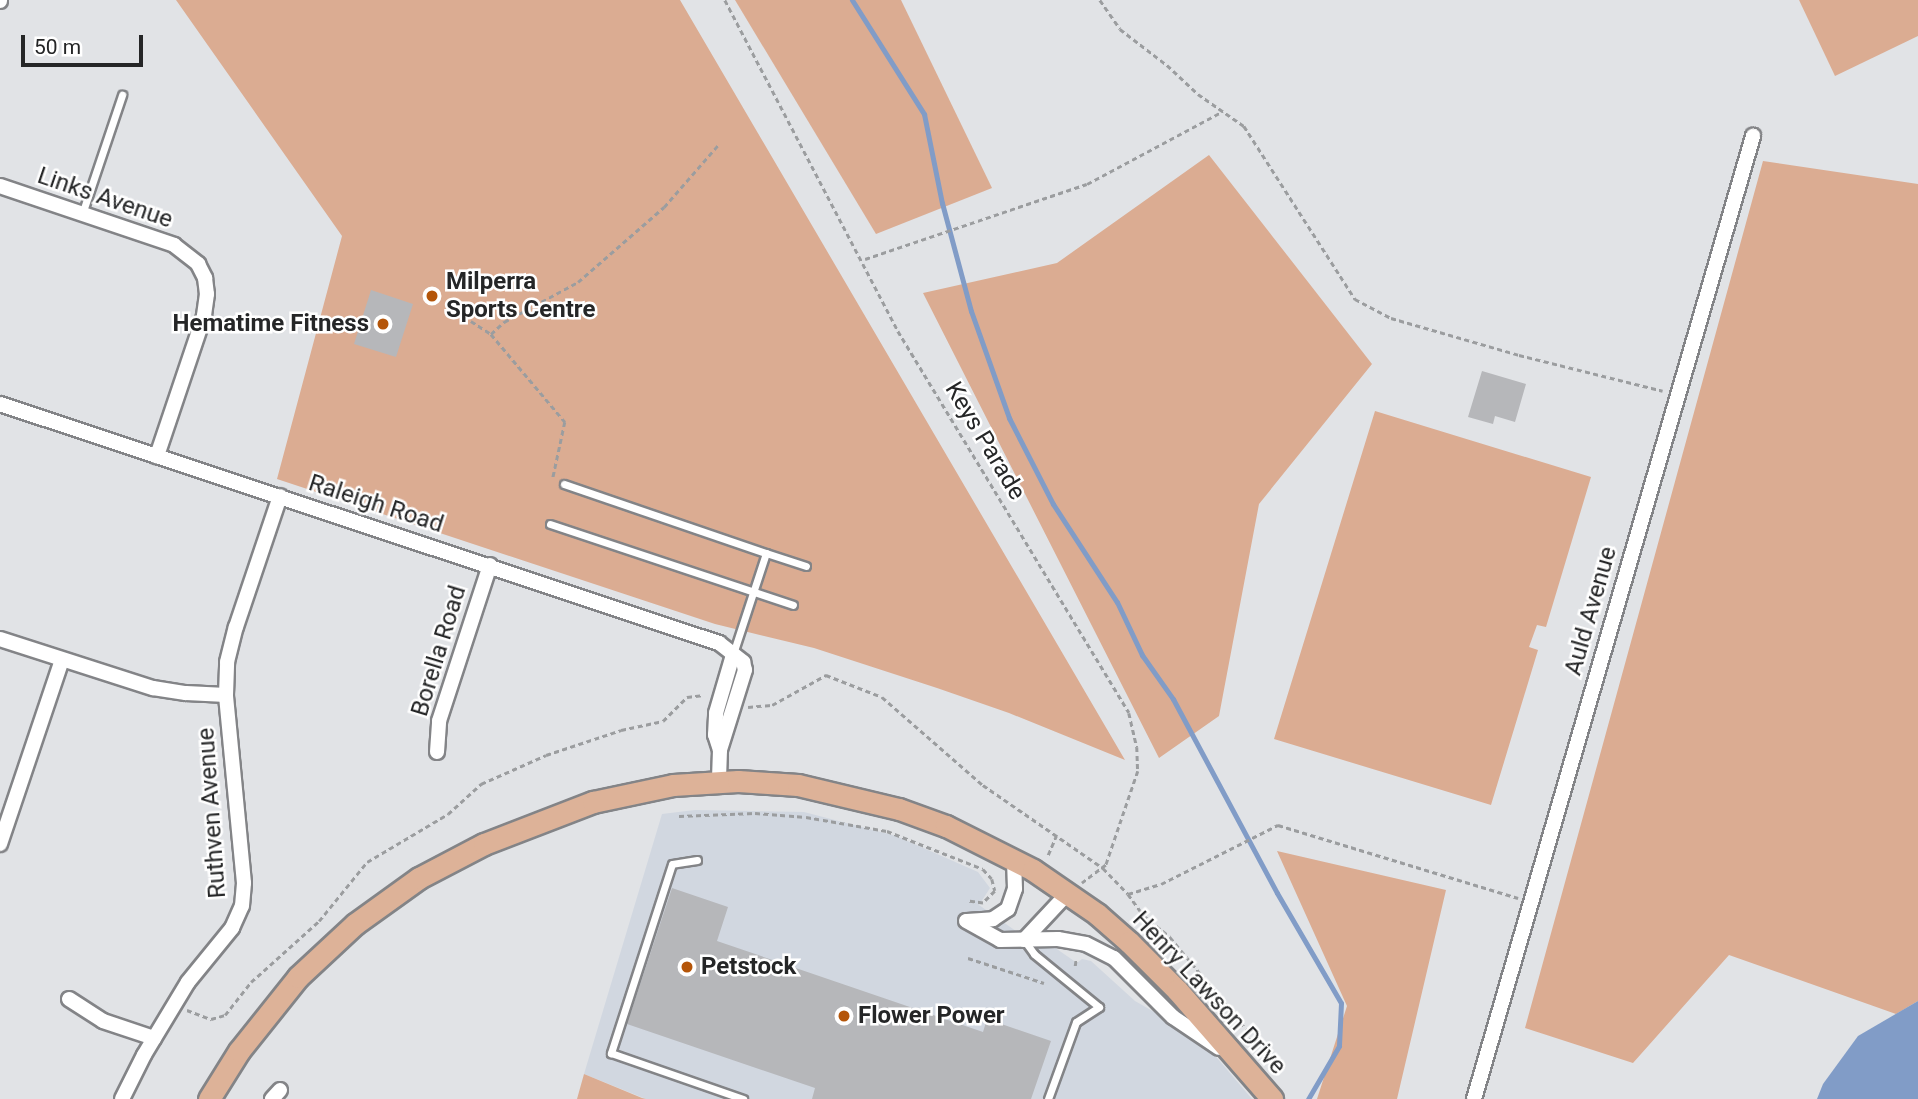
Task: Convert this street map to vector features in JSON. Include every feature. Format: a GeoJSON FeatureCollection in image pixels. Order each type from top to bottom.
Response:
{"type":"FeatureCollection","features":[{"type":"Feature","properties":{"kind":"main road","name":"Henry Lawson Drive"},"geometry":{"type":"LineString","coordinates":[[209,1099],[239,1051],[298,977],[355,924],[419,878],[484,844],[574,807],[655,788],[719,781],[777,782],[899,808],[946,826],[1014,859],[1068,893],[1145,957],[1245,1057],[1268,1095]]}},
{"type":"Feature","properties":{"kind":"street","name":"Auld Avenue"},"geometry":{"type":"LineString","coordinates":[[1474,1099],[1753,136]]}},
{"type":"Feature","properties":{"kind":"street","name":"Links Avenue"},"geometry":{"type":"LineString","coordinates":[[0,186],[174,245],[193,258],[205,278],[208,294],[204,316],[157,456]]}},
{"type":"Feature","properties":{"kind":"street","name":"Raleigh Road"},"geometry":{"type":"LineString","coordinates":[[0,404],[712,640],[733,655]]}},
{"type":"Feature","properties":{"kind":"street","name":"Ruthven Avenue"},"geometry":{"type":"LineString","coordinates":[[122,1099],[175,1003],[204,960],[232,928],[242,906],[244,883],[226,695],[230,647],[280,496]]}},
{"type":"Feature","properties":{"kind":"street","name":"Borella Road"},"geometry":{"type":"LineString","coordinates":[[437,752],[439,721],[490,565]]}},
{"type":"Feature","properties":{"kind":"street"},"geometry":{"type":"LineString","coordinates":[[0,639],[153,688],[226,695]]}},
{"type":"Feature","properties":{"kind":"street"},"geometry":{"type":"LineString","coordinates":[[719,781],[720,750],[744,679],[743,663],[733,655]]}},
{"type":"Feature","properties":{"kind":"street"},"geometry":{"type":"LineString","coordinates":[[0,844],[62,660]]}},
{"type":"Feature","properties":{"kind":"street"},"geometry":{"type":"LineString","coordinates":[[1014,859],[1014,889],[1008,909],[999,917],[966,921],[1000,940],[1058,939],[1086,944],[1114,958],[1173,1017],[1245,1057]]}},
{"type":"Feature","properties":{"kind":"street"},"geometry":{"type":"LineString","coordinates":[[1024,940],[1068,893]]}},
{"type":"Feature","properties":{"kind":"street"},"geometry":{"type":"LineString","coordinates":[[69,999],[103,1021],[154,1038]]}},
{"type":"Feature","properties":{"kind":"lane"},"geometry":{"type":"LineString","coordinates":[[82,214],[122,95]]}},
{"type":"Feature","properties":{"kind":"lane"},"geometry":{"type":"LineString","coordinates":[[564,484],[806,566]]}},
{"type":"Feature","properties":{"kind":"lane"},"geometry":{"type":"LineString","coordinates":[[550,524],[793,605]]}},
{"type":"Feature","properties":{"kind":"lane"},"geometry":{"type":"LineString","coordinates":[[733,655],[766,553]]}},
{"type":"Feature","properties":{"kind":"lane"},"geometry":{"type":"LineString","coordinates":[[697,860],[672,864],[611,1053],[743,1099]]}},
{"type":"Feature","properties":{"kind":"lane"},"geometry":{"type":"LineString","coordinates":[[1024,940],[1034,954],[1099,1007],[1076,1022],[1048,1099]]}},
{"type":"Feature","properties":{"kind":"path","name":"Keys Parade"},"geometry":{"type":"LineString","coordinates":[[725,0],[864,260],[898,331],[1129,713],[1137,747],[1138,771],[1103,868]]}},
{"type":"Feature","properties":{"kind":"path"},"geometry":{"type":"LineString","coordinates":[[1100,0],[1121,29],[1244,126],[1355,299],[1391,318],[1518,355],[1642,383],[1677,396]]}},
{"type":"Feature","properties":{"kind":"path"},"geometry":{"type":"LineString","coordinates":[[864,260],[1087,184],[1223,111]]}},
{"type":"Feature","properties":{"kind":"path"},"geometry":{"type":"LineString","coordinates":[[491,334],[504,322],[578,282],[664,207],[719,144]]}},
{"type":"Feature","properties":{"kind":"path"},"geometry":{"type":"LineString","coordinates":[[471,321],[491,334],[565,422],[553,481],[564,484]]}},
{"type":"Feature","properties":{"kind":"path"},"geometry":{"type":"LineString","coordinates":[[743,705],[758,708],[772,705],[821,675],[870,691],[893,705],[984,785],[1103,868],[1128,894],[1143,915],[1170,937],[1247,1030],[1253,1040],[1245,1057]]}},
{"type":"Feature","properties":{"kind":"path"},"geometry":{"type":"LineString","coordinates":[[175,1003],[202,1017],[218,1018],[225,1015],[251,982],[320,920],[367,862],[448,814],[481,784],[546,755],[621,730],[663,721],[693,695],[713,695]]}},
{"type":"Feature","properties":{"kind":"path"},"geometry":{"type":"LineString","coordinates":[[679,816],[755,813],[806,817],[887,831],[984,869],[992,879],[995,891],[982,903],[968,901]]}},
{"type":"Feature","properties":{"kind":"path"},"geometry":{"type":"LineString","coordinates":[[1128,894],[1161,884],[1267,828],[1292,827],[1304,834],[1364,853],[1514,897]]}},
{"type":"Feature","properties":{"kind":"path"},"geometry":{"type":"LineString","coordinates":[[1048,855],[1056,836]]}},
{"type":"Feature","properties":{"kind":"path"},"geometry":{"type":"LineString","coordinates":[[1068,893],[1103,868]]}},
{"type":"Feature","properties":{"kind":"path"},"geometry":{"type":"LineString","coordinates":[[1075,966],[1076,959],[1082,955]]}},
{"type":"Feature","properties":{"kind":"path"},"geometry":{"type":"LineString","coordinates":[[968,958],[1044,983]]}},
{"type":"Feature","properties":{"kind":"shaded area","name":"Milperra Sports Centre"},"geometry":{"type":"Polygon","coordinates":[[[176,0],[680,0],[1125,760],[1009,713],[937,688],[814,648],[715,624],[277,479],[342,236],[176,0]]]}},
{"type":"Feature","properties":{"kind":"shaded area"},"geometry":{"type":"Polygon","coordinates":[[[735,0],[901,0],[992,188],[876,234],[735,0]]]}},
{"type":"Feature","properties":{"kind":"shaded area"},"geometry":{"type":"Polygon","coordinates":[[[1799,0],[1918,0],[1918,36],[1835,76],[1799,0]]]}},
{"type":"Feature","properties":{"kind":"shaded area"},"geometry":{"type":"Polygon","coordinates":[[[1209,155],[1372,364],[1259,504],[1219,716],[1159,758],[923,293],[1057,263],[1209,155]]]}},
{"type":"Feature","properties":{"kind":"shaded area"},"geometry":{"type":"Polygon","coordinates":[[[1763,161],[1918,184],[1918,1001],[1896,1014],[1729,955],[1633,1063],[1525,1028],[1763,161]]]}},
{"type":"Feature","properties":{"kind":"shaded area"},"geometry":{"type":"Polygon","coordinates":[[[1375,411],[1591,477],[1546,627],[1537,625],[1529,647],[1538,650],[1491,805],[1274,739],[1375,411]]]}},
{"type":"Feature","properties":{"kind":"shaded area"},"geometry":{"type":"Polygon","coordinates":[[[695,810],[804,812],[896,836],[978,872],[990,888],[979,905],[1023,936],[1051,945],[1077,963],[1082,959],[1091,961],[1135,1001],[1200,1038],[1252,1099],[646,1099],[584,1074],[662,814],[695,810]]]}},
{"type":"Feature","properties":{"kind":"shaded area"},"geometry":{"type":"Polygon","coordinates":[[[1277,851],[1446,890],[1397,1099],[1317,1099],[1347,1006],[1277,851]]]}},
{"type":"Feature","properties":{"kind":"shaded area"},"geometry":{"type":"Polygon","coordinates":[[[584,1074],[642,1098],[646,1099],[577,1099],[584,1074]]]}},
{"type":"Feature","properties":{"kind":"water"},"geometry":{"type":"Polygon","coordinates":[[[1918,1001],[1918,1099],[1817,1099],[1823,1084],[1858,1036],[1918,1001]]]}},
{"type":"Feature","properties":{"kind":"building","name":"Hematime Fitness"},"geometry":{"type":"Polygon","coordinates":[[[371,290],[413,304],[396,357],[354,344],[371,290]]]}},
{"type":"Feature","properties":{"kind":"building"},"geometry":{"type":"Polygon","coordinates":[[[1482,371],[1526,384],[1515,422],[1495,416],[1493,424],[1468,417],[1482,371]]]}},
{"type":"Feature","properties":{"kind":"building"},"geometry":{"type":"Polygon","coordinates":[[[672,888],[728,907],[717,941],[983,1032],[987,1019],[1051,1041],[1031,1099],[812,1099],[815,1088],[627,1024],[672,888]]]}},
{"type":"Feature","properties":{"kind":"waterway"},"geometry":{"type":"LineString","coordinates":[[852,0],[924,114],[942,203],[971,311],[1009,418],[1053,504],[1117,602],[1142,655],[1173,699],[1277,893],[1341,1003],[1339,1046],[1308,1099]]}},
{"type":"Feature","properties":{"kind":"place","name":"Milperra Sports Centre"},"geometry":{"type":"Point","coordinates":[432,296]}},
{"type":"Feature","properties":{"kind":"place","name":"Hematime Fitness"},"geometry":{"type":"Point","coordinates":[383,324]}},
{"type":"Feature","properties":{"kind":"place","name":"Petstock"},"geometry":{"type":"Point","coordinates":[687,967]}},
{"type":"Feature","properties":{"kind":"place","name":"Flower Power"},"geometry":{"type":"Point","coordinates":[844,1016]}}]}
